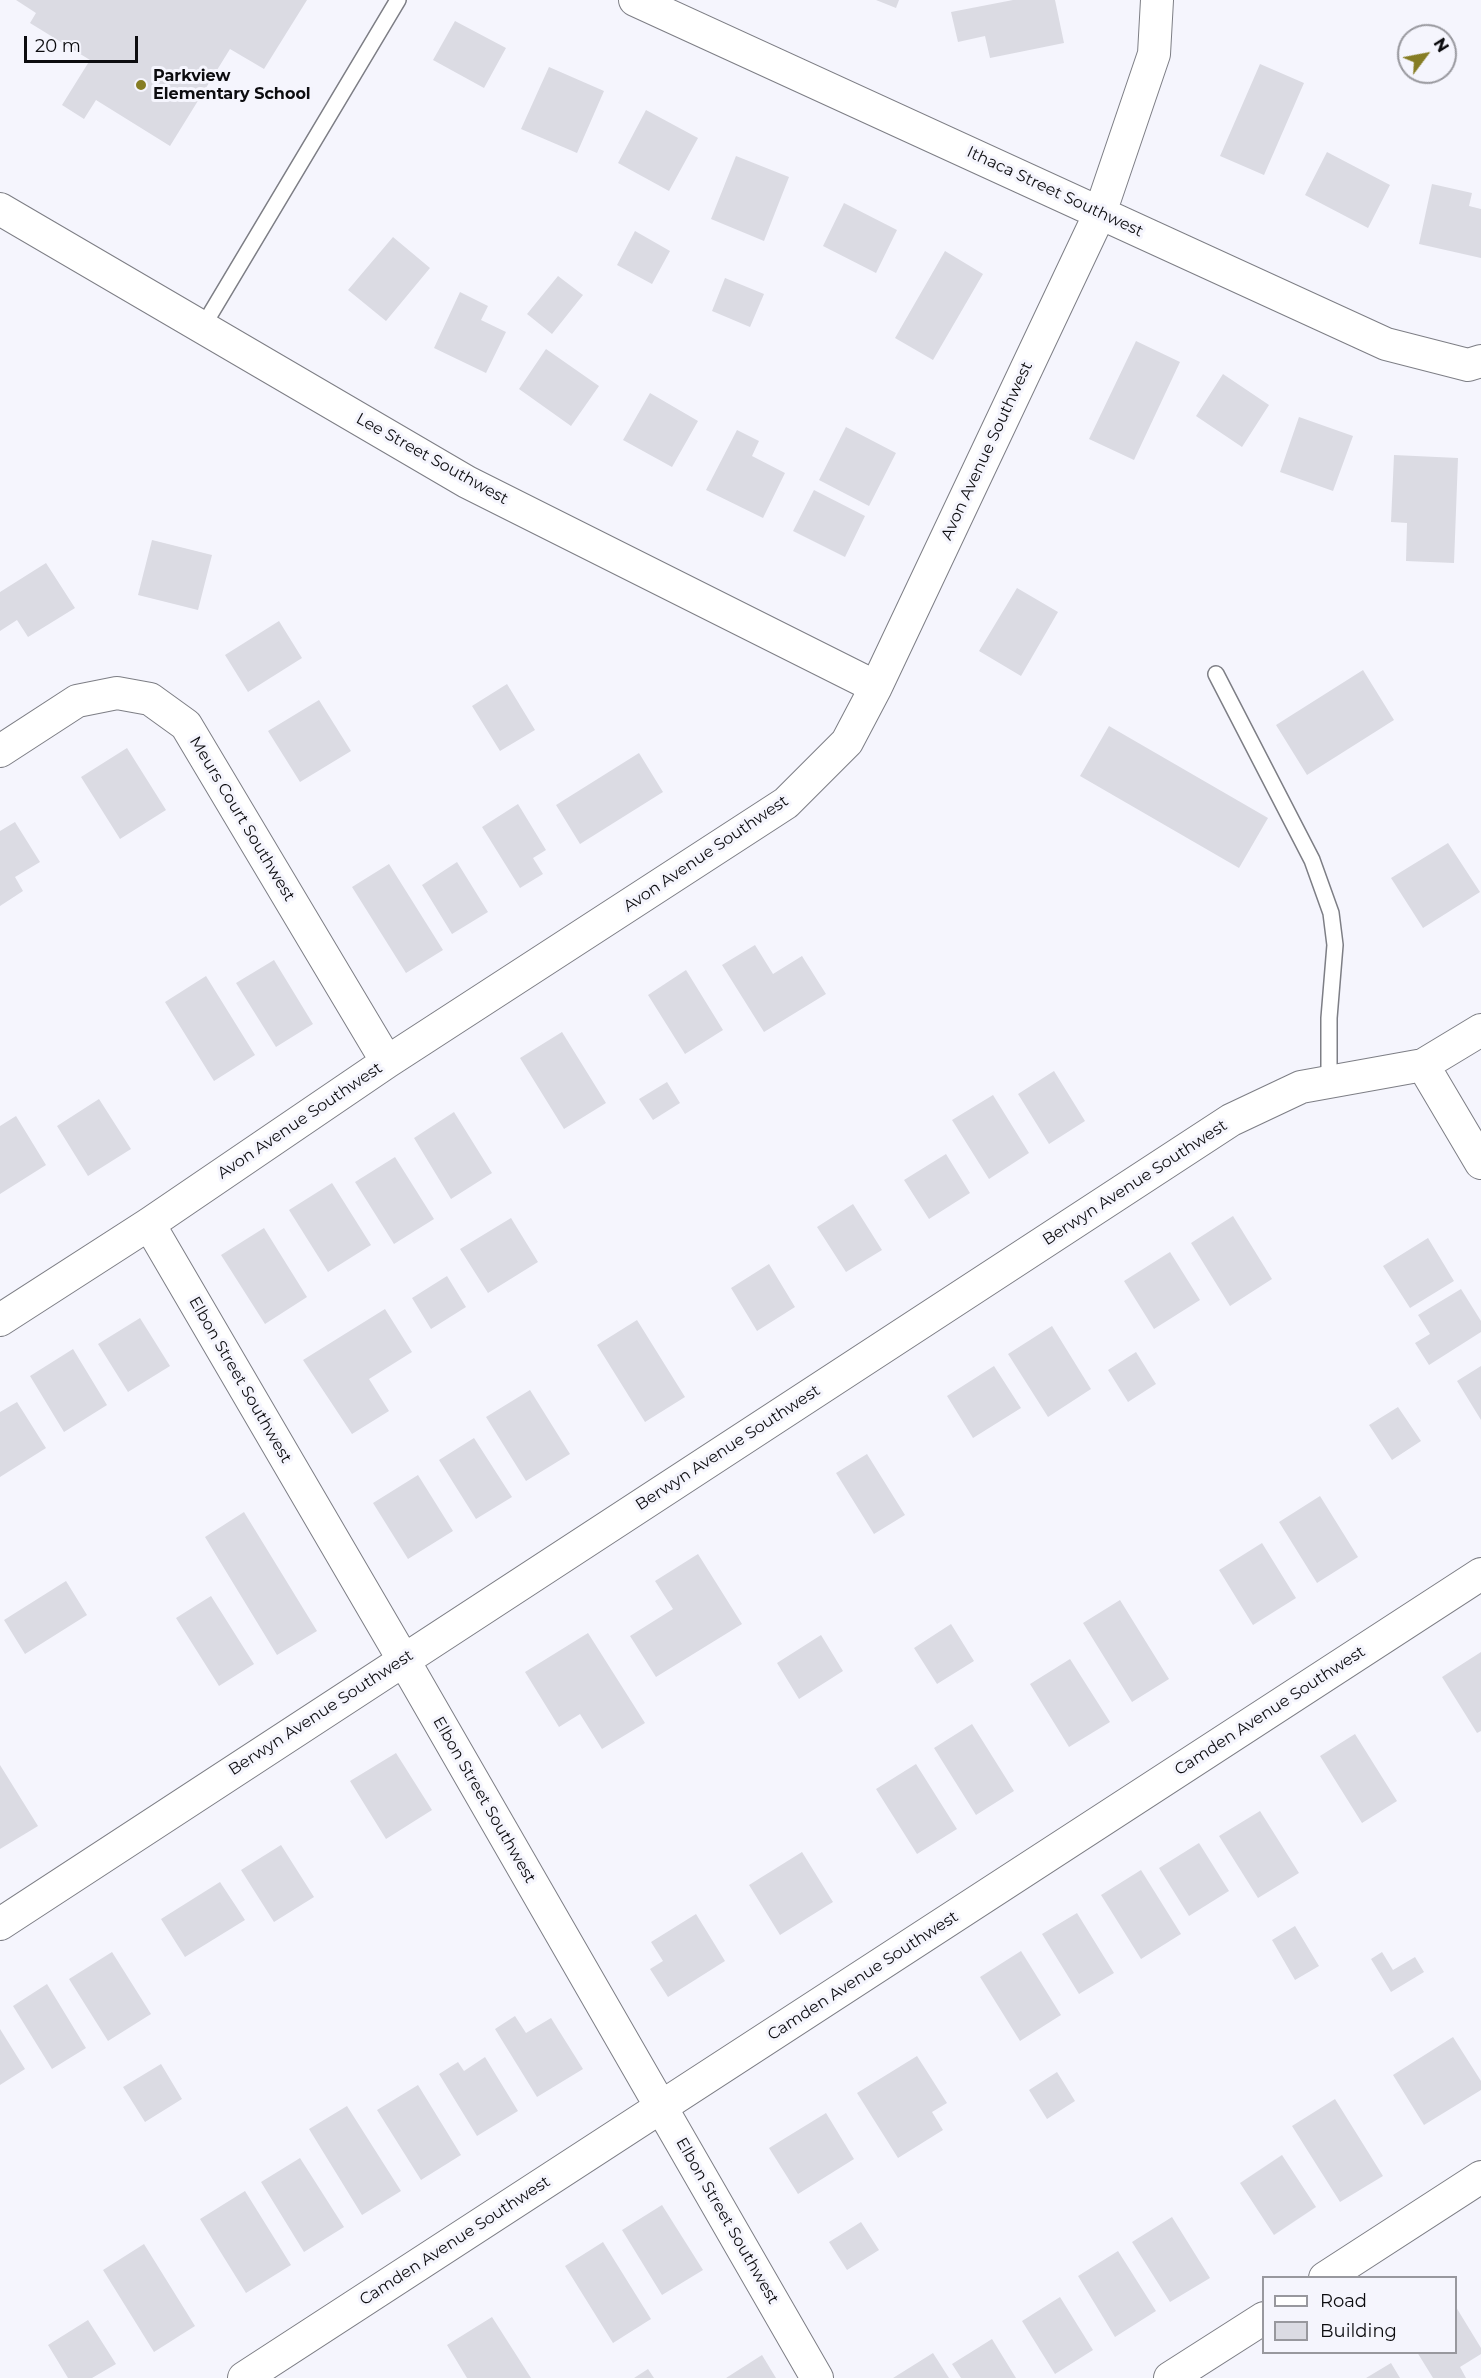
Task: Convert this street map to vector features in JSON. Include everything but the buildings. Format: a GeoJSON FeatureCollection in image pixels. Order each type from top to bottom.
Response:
{"type":"FeatureCollection","features":[{"type":"Feature","properties":{"kind":"street","name":"Ithaca Street Southwest"},"geometry":{"type":"LineString","coordinates":[[635,0],[1386,344],[1468,364],[1481,362]]}},
{"type":"Feature","properties":{"kind":"street","name":"Avon Avenue Southwest"},"geometry":{"type":"LineString","coordinates":[[0,1320],[149,1224],[387,1062],[786,803],[847,742],[876,687],[1100,213],[1154,54],[1157,0]]}},
{"type":"Feature","properties":{"kind":"street","name":"Lee Street Southwest"},"geometry":{"type":"LineString","coordinates":[[0,209],[467,482],[876,687]]}},
{"type":"Feature","properties":{"kind":"street","name":"Meurs Court Southwest"},"geometry":{"type":"LineString","coordinates":[[0,751],[76,701],[117,693],[150,699],[186,725],[387,1062]]}},
{"type":"Feature","properties":{"kind":"street","name":"Berwyn Avenue Southwest"},"geometry":{"type":"LineString","coordinates":[[0,1924],[1231,1120],[1301,1087],[1423,1065],[1481,1030]]}},
{"type":"Feature","properties":{"kind":"street"},"geometry":{"type":"LineString","coordinates":[[1423,1065],[1481,1163]]}},
{"type":"Feature","properties":{"kind":"street","name":"Elbon Street Southwest"},"geometry":{"type":"LineString","coordinates":[[149,1224],[403,1659],[817,2378]]}},
{"type":"Feature","properties":{"kind":"street","name":"Camden Avenue Southwest"},"geometry":{"type":"LineString","coordinates":[[244,2378],[1481,1574]]}},
{"type":"Feature","properties":{"kind":"street"},"geometry":{"type":"LineString","coordinates":[[1328,2276],[1481,2177]]}},
{"type":"Feature","properties":{"kind":"street"},"geometry":{"type":"LineString","coordinates":[[1170,2378],[1262,2319]]}},
{"type":"Feature","properties":{"kind":"lane"},"geometry":{"type":"LineString","coordinates":[[202,328],[398,0]]}},
{"type":"Feature","properties":{"kind":"lane"},"geometry":{"type":"LineString","coordinates":[[1216,674],[1312,860],[1331,913],[1335,945],[1329,1018],[1329,1082]]}},
{"type":"Feature","properties":{"kind":"place","name":"Parkview Elementary School"},"geometry":{"type":"Point","coordinates":[141,85]}}]}
